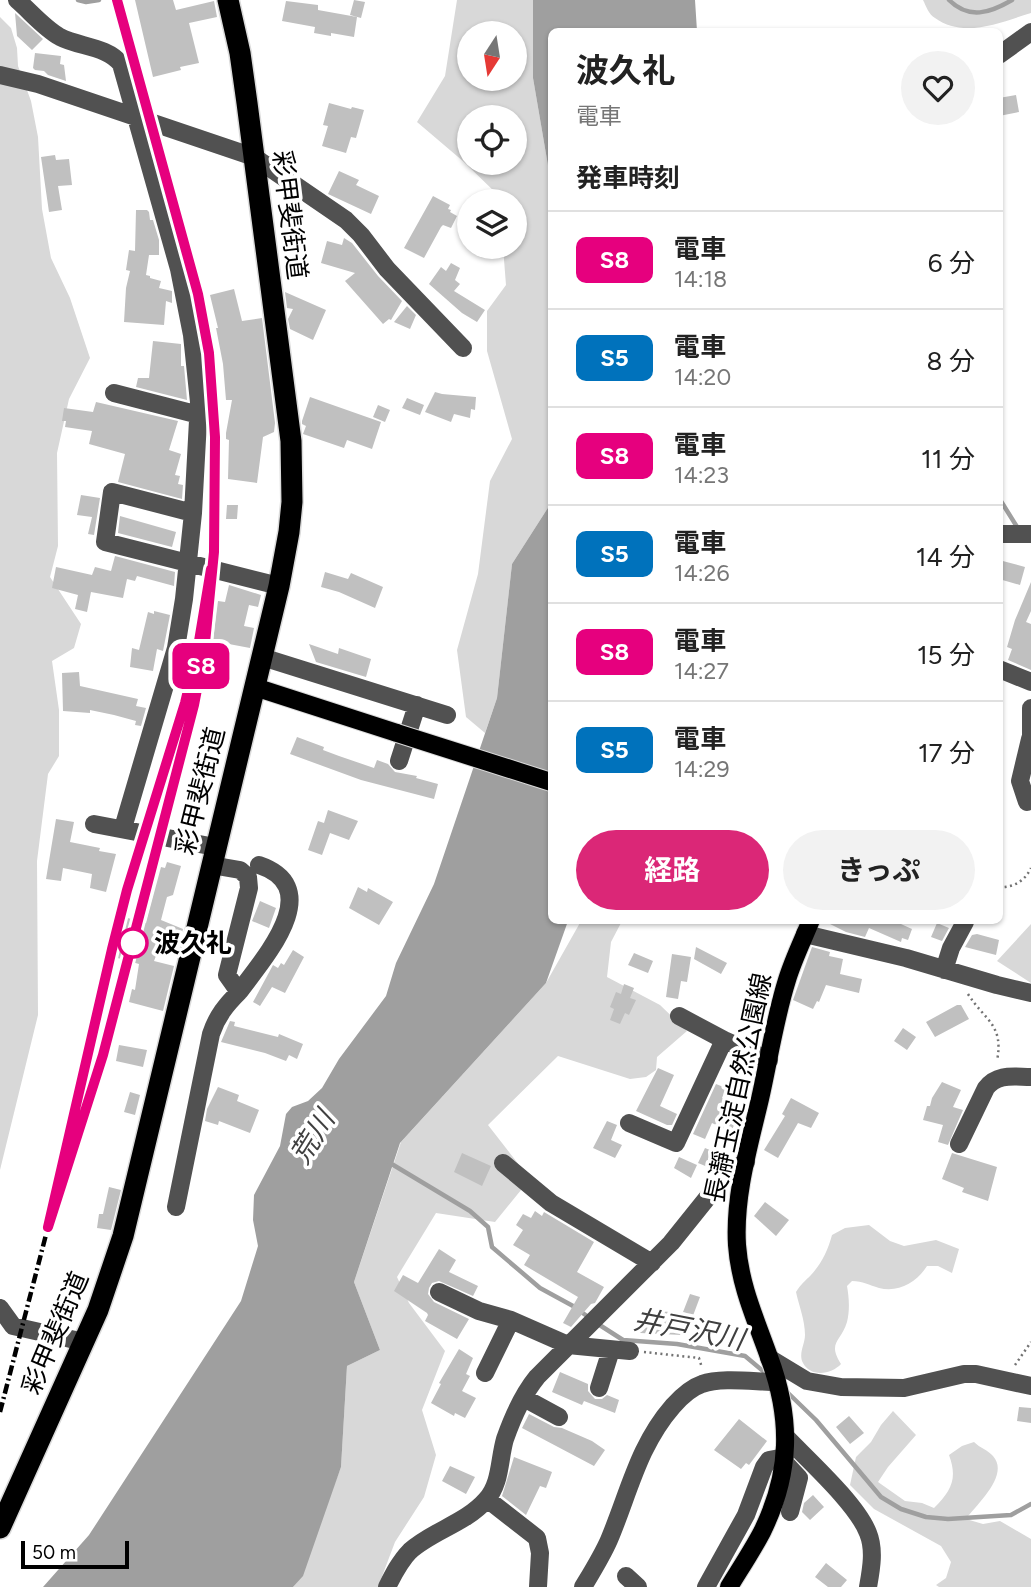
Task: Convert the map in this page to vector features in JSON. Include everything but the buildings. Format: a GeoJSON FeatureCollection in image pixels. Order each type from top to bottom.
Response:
{"type":"FeatureCollection","features":[{"type":"Feature","properties":{"kind":"highway","name":"彩甲斐街道"},"geometry":{"type":"LineString","coordinates":[[0,1528],[98,1310],[123,1236],[279,586],[289,532],[293,476],[291,441],[240,53],[228,0]]}},
{"type":"Feature","properties":{"kind":"main road"},"geometry":{"type":"LineString","coordinates":[[255,687],[548,781]]}},
{"type":"Feature","properties":{"kind":"main road","name":"長瀞玉淀自然公園線"},"geometry":{"type":"LineString","coordinates":[[729,1587],[775,1503],[785,1460],[785,1416],[769,1358],[740,1276],[736,1215],[787,978],[808,927]]}},
{"type":"Feature","properties":{"kind":"street"},"geometry":{"type":"LineString","coordinates":[[17,0],[64,39],[108,53],[121,64],[179,269],[197,368],[199,415],[193,513],[176,648],[122,828]]}},
{"type":"Feature","properties":{"kind":"street"},"geometry":{"type":"LineString","coordinates":[[1003,52],[1031,32]]}},
{"type":"Feature","properties":{"kind":"street"},"geometry":{"type":"LineString","coordinates":[[1003,63],[1031,46]]}},
{"type":"Feature","properties":{"kind":"street"},"geometry":{"type":"LineString","coordinates":[[0,75],[37,84],[254,157],[346,220],[387,269],[463,348]]}},
{"type":"Feature","properties":{"kind":"street"},"geometry":{"type":"LineString","coordinates":[[114,393],[199,415]]}},
{"type":"Feature","properties":{"kind":"street"},"geometry":{"type":"LineString","coordinates":[[193,513],[112,492],[105,542],[279,586]]}},
{"type":"Feature","properties":{"kind":"street"},"geometry":{"type":"LineString","coordinates":[[1003,534],[1031,534]]}},
{"type":"Feature","properties":{"kind":"street"},"geometry":{"type":"LineString","coordinates":[[262,657],[447,715]]}},
{"type":"Feature","properties":{"kind":"street"},"geometry":{"type":"LineString","coordinates":[[1003,671],[1031,682]]}},
{"type":"Feature","properties":{"kind":"street"},"geometry":{"type":"LineString","coordinates":[[399,761],[417,705]]}},
{"type":"Feature","properties":{"kind":"street"},"geometry":{"type":"LineString","coordinates":[[1027,802],[1020,781],[1030,740],[1031,708]]}},
{"type":"Feature","properties":{"kind":"street"},"geometry":{"type":"LineString","coordinates":[[94,824],[122,828],[213,856],[248,877],[249,888],[227,975],[239,992]]}},
{"type":"Feature","properties":{"kind":"street"},"geometry":{"type":"LineString","coordinates":[[176,1207],[216,1018],[268,954],[288,915],[292,901],[286,881],[270,869],[259,865]]}},
{"type":"Feature","properties":{"kind":"street"},"geometry":{"type":"LineString","coordinates":[[950,972],[951,948],[964,924]]}},
{"type":"Feature","properties":{"kind":"street"},"geometry":{"type":"LineString","coordinates":[[808,927],[950,972],[1031,993]]}},
{"type":"Feature","properties":{"kind":"street"},"geometry":{"type":"LineString","coordinates":[[680,1016],[769,1060]]}},
{"type":"Feature","properties":{"kind":"street"},"geometry":{"type":"LineString","coordinates":[[629,1124],[676,1143],[724,1040]]}},
{"type":"Feature","properties":{"kind":"street"},"geometry":{"type":"LineString","coordinates":[[959,1144],[986,1087],[992,1080],[1005,1076],[1031,1077]]}},
{"type":"Feature","properties":{"kind":"street"},"geometry":{"type":"LineString","coordinates":[[387,1587],[396,1569],[411,1550],[464,1518],[487,1499],[496,1481],[505,1438],[537,1377],[671,1243],[728,1172],[746,1162]]}},
{"type":"Feature","properties":{"kind":"street"},"geometry":{"type":"LineString","coordinates":[[503,1163],[551,1203],[652,1263]]}},
{"type":"Feature","properties":{"kind":"street"},"geometry":{"type":"LineString","coordinates":[[439,1292],[479,1311],[512,1320],[568,1345],[630,1351]]}},
{"type":"Feature","properties":{"kind":"street"},"geometry":{"type":"LineString","coordinates":[[0,1308],[13,1326],[83,1342]]}},
{"type":"Feature","properties":{"kind":"street"},"geometry":{"type":"LineString","coordinates":[[485,1373],[512,1320]]}},
{"type":"Feature","properties":{"kind":"street"},"geometry":{"type":"LineString","coordinates":[[599,1388],[611,1350]]}},
{"type":"Feature","properties":{"kind":"street"},"geometry":{"type":"LineString","coordinates":[[769,1358],[807,1381],[841,1387],[904,1388],[964,1374],[976,1374],[1031,1387]]}},
{"type":"Feature","properties":{"kind":"street"},"geometry":{"type":"LineString","coordinates":[[583,1587],[609,1539],[635,1466],[660,1422],[693,1387],[705,1382],[776,1382]]}},
{"type":"Feature","properties":{"kind":"street"},"geometry":{"type":"LineString","coordinates":[[524,1398],[559,1417]]}},
{"type":"Feature","properties":{"kind":"street"},"geometry":{"type":"LineString","coordinates":[[786,1437],[859,1516],[869,1534],[872,1557],[868,1587]]}},
{"type":"Feature","properties":{"kind":"street"},"geometry":{"type":"LineString","coordinates":[[706,1587],[746,1515],[769,1460],[785,1460],[799,1478],[790,1511]]}},
{"type":"Feature","properties":{"kind":"street"},"geometry":{"type":"LineString","coordinates":[[487,1499],[537,1538],[540,1553],[537,1587]]}},
{"type":"Feature","properties":{"kind":"path"},"geometry":{"type":"LineString","coordinates":[[1003,887],[1013,886],[1023,880],[1031,869]]}},
{"type":"Feature","properties":{"kind":"path"},"geometry":{"type":"LineString","coordinates":[[950,972],[995,1026],[1000,1048],[992,1080]]}},
{"type":"Feature","properties":{"kind":"path"},"geometry":{"type":"LineString","coordinates":[[1003,1382],[1031,1342]]}},
{"type":"Feature","properties":{"kind":"path"},"geometry":{"type":"LineString","coordinates":[[630,1351],[699,1358],[703,1371],[722,1382]]}},
{"type":"Feature","properties":{"kind":"shaded area"},"geometry":{"type":"Polygon","coordinates":[[[457,0],[533,0],[533,78],[548,166],[548,508],[512,564],[497,698],[485,733],[466,717],[457,650],[478,574],[490,481],[512,439],[487,351],[487,311],[506,285],[504,259],[527,259],[527,189],[492,189],[477,175],[527,175],[527,105],[457,105],[457,156],[417,122],[445,76],[457,0]]]}},
{"type":"Feature","properties":{"kind":"shaded area"},"geometry":{"type":"Polygon","coordinates":[[[923,0],[1031,0],[1031,13],[983,27],[958,27],[933,17],[923,0]]]}},
{"type":"Feature","properties":{"kind":"shaded area"},"geometry":{"type":"Polygon","coordinates":[[[0,17],[11,28],[17,48],[18,66],[31,101],[38,137],[42,209],[51,258],[70,298],[90,358],[69,399],[57,453],[58,546],[50,577],[81,624],[74,648],[52,661],[59,710],[59,756],[48,774],[37,861],[38,1015],[0,1170],[0,17]]]}},
{"type":"Feature","properties":{"kind":"shaded area"},"geometry":{"type":"Polygon","coordinates":[[[579,924],[620,924],[611,942],[607,977],[660,1005],[687,1031],[657,1057],[656,1070],[646,1077],[630,1079],[558,1056],[488,1125],[530,1179],[495,1222],[436,1213],[397,1277],[409,1303],[445,1351],[422,1410],[436,1455],[424,1497],[395,1542],[378,1587],[293,1587],[298,1581],[341,1467],[347,1366],[380,1350],[354,1282],[401,1142],[546,983],[579,924]]]}},
{"type":"Feature","properties":{"kind":"shaded area"},"geometry":{"type":"Polygon","coordinates":[[[1031,924],[1031,983],[997,961],[1031,924]]]}},
{"type":"Feature","properties":{"kind":"shaded area"},"geometry":{"type":"Polygon","coordinates":[[[869,1225],[890,1241],[904,1246],[936,1240],[959,1249],[952,1273],[938,1266],[927,1266],[913,1281],[894,1289],[852,1281],[847,1286],[847,1322],[835,1346],[841,1364],[827,1372],[816,1373],[807,1368],[802,1360],[805,1329],[796,1292],[821,1261],[832,1235],[845,1228],[869,1225]]]}},
{"type":"Feature","properties":{"kind":"shaded area"},"geometry":{"type":"Polygon","coordinates":[[[893,1411],[916,1435],[878,1482],[905,1501],[934,1508],[949,1490],[953,1478],[949,1455],[974,1442],[989,1452],[997,1464],[998,1472],[990,1489],[966,1519],[983,1524],[1000,1521],[1031,1539],[1031,1587],[939,1587],[936,1585],[946,1578],[951,1562],[941,1546],[874,1509],[850,1485],[856,1457],[871,1442],[893,1411]]]}},
{"type":"Feature","properties":{"kind":"water"},"geometry":{"type":"Polygon","coordinates":[[[533,0],[695,0],[697,28],[548,28],[548,166],[533,78],[533,0]]]}},
{"type":"Feature","properties":{"kind":"water","name":"荒川"},"geometry":{"type":"Polygon","coordinates":[[[548,508],[548,924],[567,924],[546,983],[400,1143],[354,1282],[380,1350],[347,1366],[341,1467],[303,1576],[293,1587],[43,1587],[89,1535],[241,1301],[258,1246],[253,1220],[254,1195],[280,1146],[286,1114],[292,1107],[308,1101],[322,1088],[339,1059],[386,996],[396,963],[434,884],[497,698],[512,564],[548,508]]]}},
{"type":"Feature","properties":{"kind":"waterway"},"geometry":{"type":"LineString","coordinates":[[78,0],[99,0]]}},
{"type":"Feature","properties":{"kind":"waterway"},"geometry":{"type":"LineString","coordinates":[[949,0],[972,12],[988,11],[1012,0]]}},
{"type":"Feature","properties":{"kind":"waterway"},"geometry":{"type":"LineString","coordinates":[[1003,504],[1019,530]]}},
{"type":"Feature","properties":{"kind":"waterway","name":"井戸沢川"},"geometry":{"type":"LineString","coordinates":[[390,1163],[470,1211],[488,1227],[492,1247],[540,1288],[591,1319]]}},
{"type":"Feature","properties":{"kind":"waterway","name":"井戸沢川"},"geometry":{"type":"LineString","coordinates":[[598,1324],[623,1340],[677,1344],[745,1356],[769,1376]]}},
{"type":"Feature","properties":{"kind":"waterway","name":"井戸沢川"},"geometry":{"type":"LineString","coordinates":[[786,1391],[816,1420],[881,1497],[901,1509],[926,1517],[948,1519],[1011,1515],[1031,1504]]}},
{"type":"Feature","properties":{"kind":"railway"},"geometry":{"type":"LineString","coordinates":[[0,1412],[48,1227],[127,890],[185,703],[197,653],[213,552],[215,412],[209,353],[198,294],[117,0]]}},
{"type":"Feature","properties":{"kind":"railway"},"geometry":{"type":"LineString","coordinates":[[76,1140],[103,1055],[190,718]]}},
{"type":"Feature","properties":{"kind":"train","name":"S8"},"geometry":{"type":"LineString","coordinates":[[117,0],[198,294],[209,353],[215,412],[214,552],[204,653],[194,705],[103,1055],[48,1227],[83,1068],[127,890],[185,703],[197,653],[211,569]]}},
{"type":"Feature","properties":{"kind":"place","name":"波久礼"},"geometry":{"type":"Point","coordinates":[133,943]}}]}
